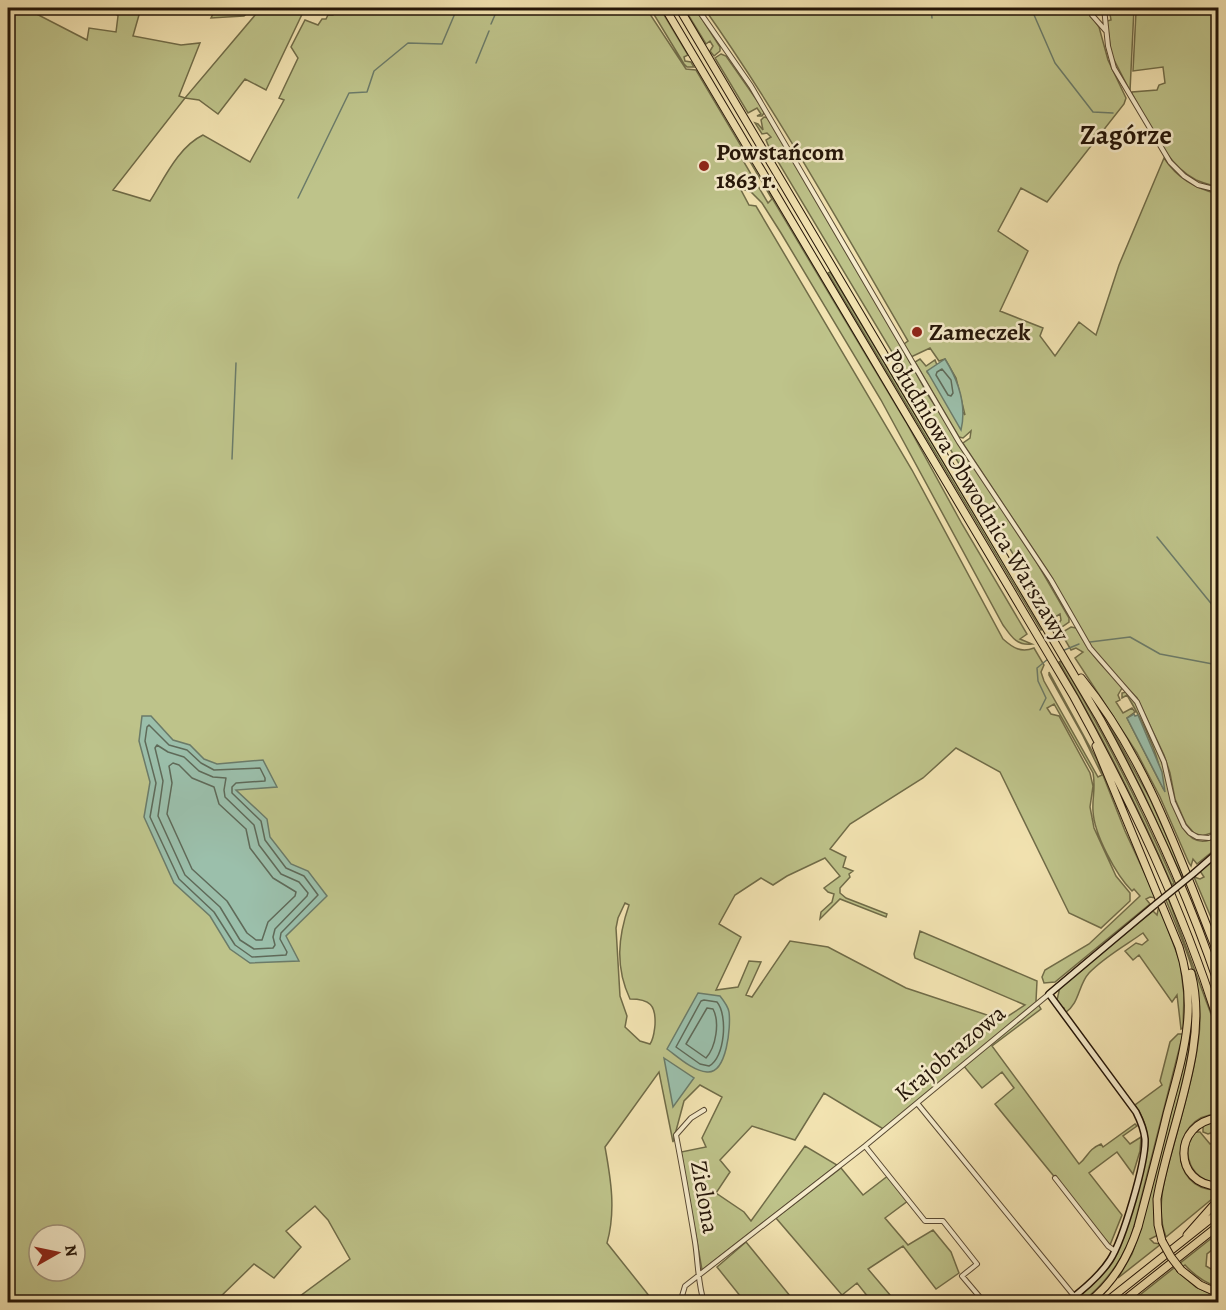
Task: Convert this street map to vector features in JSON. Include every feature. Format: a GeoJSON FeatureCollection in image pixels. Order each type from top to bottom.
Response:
{"type":"FeatureCollection","features":[{"type":"Feature","properties":{"kind":"highway","name":"Południowa Obwodnica Warszawy"},"geometry":{"type":"LineString","coordinates":[[665,8],[1074,697],[1117,776],[1155,857],[1185,928],[1218,1021]]}},
{"type":"Feature","properties":{"kind":"highway","name":"Południowa Obwodnica Warszawy"},"geometry":{"type":"LineString","coordinates":[[679,8],[1050,631],[1110,737],[1149,814],[1183,892],[1218,983]]}},
{"type":"Feature","properties":{"kind":"highway"},"geometry":{"type":"LineString","coordinates":[[1068,662],[1113,724],[1148,786],[1169,829],[1218,954]]}},
{"type":"Feature","properties":{"kind":"highway"},"geometry":{"type":"LineString","coordinates":[[1074,697],[1188,964],[1196,1013],[1194,1044],[1157,1200],[1158,1225],[1162,1241],[1181,1270],[1200,1285],[1218,1293]]}},
{"type":"Feature","properties":{"kind":"highway"},"geometry":{"type":"LineString","coordinates":[[1089,1302],[1116,1275],[1132,1246],[1185,1042],[1189,1019],[1188,979],[1166,912]]}},
{"type":"Feature","properties":{"kind":"highway"},"geometry":{"type":"LineString","coordinates":[[1208,925],[1218,944]]}},
{"type":"Feature","properties":{"kind":"highway"},"geometry":{"type":"LineString","coordinates":[[1218,1118],[1197,1125],[1188,1135],[1184,1150],[1186,1166],[1195,1178],[1208,1185],[1218,1186]]}},
{"type":"Feature","properties":{"kind":"highway"},"geometry":{"type":"LineString","coordinates":[[1178,1246],[1218,1200]]}},
{"type":"Feature","properties":{"kind":"highway"},"geometry":{"type":"LineString","coordinates":[[1106,1302],[1218,1213]]}},
{"type":"Feature","properties":{"kind":"highway"},"geometry":{"type":"LineString","coordinates":[[1122,1302],[1218,1226]]}},
{"type":"Feature","properties":{"kind":"street"},"geometry":{"type":"LineString","coordinates":[[697,8],[751,87],[959,442],[1052,580],[1090,648],[1137,702],[1164,762],[1173,802],[1184,826],[1193,836],[1201,838],[1209,838],[1218,833]]}},
{"type":"Feature","properties":{"kind":"street"},"geometry":{"type":"LineString","coordinates":[[1089,8],[1106,32]]}},
{"type":"Feature","properties":{"kind":"street"},"geometry":{"type":"LineString","coordinates":[[1104,8],[1110,58],[1114,68],[1170,162],[1184,176],[1198,185],[1218,190]]}},
{"type":"Feature","properties":{"kind":"street","name":"Krajobrazowa"},"geometry":{"type":"LineString","coordinates":[[674,1302],[682,1296],[685,1286],[865,1146],[1218,852]]}},
{"type":"Feature","properties":{"kind":"street"},"geometry":{"type":"LineString","coordinates":[[1049,994],[1132,1107],[1143,1130],[1144,1145],[1125,1224],[1115,1251],[1100,1274],[1067,1302]]}},
{"type":"Feature","properties":{"kind":"street"},"geometry":{"type":"LineString","coordinates":[[917,1103],[1075,1296]]}},
{"type":"Feature","properties":{"kind":"street","name":"Zielona"},"geometry":{"type":"LineString","coordinates":[[704,1110],[691,1118],[676,1135],[700,1275],[700,1291],[704,1302]]}},
{"type":"Feature","properties":{"kind":"street"},"geometry":{"type":"LineString","coordinates":[[865,1146],[925,1221],[943,1221],[977,1264],[962,1276],[984,1302]]}},
{"type":"Feature","properties":{"kind":"street"},"geometry":{"type":"LineString","coordinates":[[1055,1178],[1108,1246],[1115,1251]]}},
{"type":"Feature","properties":{"kind":"green space"},"geometry":{"type":"Polygon","coordinates":[[[8,8],[25,8],[87,40],[89,28],[116,32],[118,16],[115,12],[116,8],[141,8],[133,36],[181,45],[200,43],[179,96],[185,98],[113,190],[150,201],[179,155],[194,140],[203,135],[250,162],[284,100],[279,98],[298,58],[291,47],[305,20],[318,25],[328,15],[333,15],[337,8],[646,8],[686,69],[696,70],[741,146],[738,152],[768,203],[772,199],[745,153],[906,422],[962,524],[1027,634],[1020,639],[1032,644],[1018,642],[1003,625],[881,400],[781,233],[762,203],[751,192],[740,188],[749,205],[756,206],[912,470],[1003,639],[1017,649],[1034,648],[1044,665],[1041,672],[1044,681],[1098,777],[1102,775],[1049,672],[1097,760],[1125,831],[1156,898],[1146,899],[1150,904],[1055,982],[1044,983],[1042,977],[1045,970],[1089,944],[1140,896],[1126,884],[1107,854],[1094,820],[1093,773],[1054,704],[1047,708],[1051,714],[1059,716],[1090,773],[1093,786],[1090,807],[1094,828],[1116,876],[1130,893],[1130,901],[1101,928],[1069,913],[1000,772],[956,748],[923,778],[850,824],[830,849],[846,857],[843,867],[853,871],[840,888],[840,893],[846,898],[887,914],[886,917],[840,899],[820,919],[821,912],[832,902],[834,894],[824,888],[840,876],[825,858],[773,885],[761,878],[735,895],[719,924],[741,937],[716,990],[738,987],[749,961],[761,962],[746,995],[752,997],[790,941],[828,947],[906,988],[1002,1020],[1025,1005],[915,958],[920,931],[1037,981],[1036,1001],[1041,1009],[992,1046],[1079,1164],[1096,1146],[1101,1144],[1103,1147],[1135,1124],[1137,1126],[1123,1136],[1130,1144],[1141,1137],[1140,1151],[1133,1174],[1117,1152],[1089,1173],[1122,1215],[1110,1245],[995,1104],[1014,1088],[1002,1072],[982,1088],[963,1065],[885,1130],[824,1093],[795,1140],[752,1126],[720,1160],[730,1172],[716,1193],[744,1212],[751,1221],[805,1146],[837,1165],[702,1270],[681,1152],[706,1147],[702,1138],[722,1097],[700,1085],[684,1101],[673,1142],[659,1072],[605,1147],[612,1207],[607,1243],[654,1302],[292,1302],[350,1259],[328,1220],[315,1206],[286,1231],[301,1247],[274,1278],[254,1264],[215,1302],[8,1302],[8,8]],[[625,903],[616,928],[620,996],[627,1016],[625,1027],[640,1041],[650,1044],[655,1025],[653,1008],[642,1000],[630,999],[620,964],[622,929],[629,905],[625,903]]]}},
{"type":"Feature","properties":{"kind":"green space"},"geometry":{"type":"Polygon","coordinates":[[[216,8],[305,8],[266,90],[245,79],[218,114],[199,100],[185,98],[256,14],[250,11],[244,16],[211,18],[216,8]]]}},
{"type":"Feature","properties":{"kind":"green space"},"geometry":{"type":"Polygon","coordinates":[[[650,8],[660,8],[688,55],[684,57],[685,61],[691,62],[694,67],[687,67],[684,64],[650,8]]]}},
{"type":"Feature","properties":{"kind":"green space"},"geometry":{"type":"Polygon","coordinates":[[[684,8],[695,8],[720,47],[720,51],[714,56],[710,51],[713,46],[710,41],[706,44],[684,8]]]}},
{"type":"Feature","properties":{"kind":"green space"},"geometry":{"type":"Polygon","coordinates":[[[704,8],[1086,8],[1099,27],[1108,60],[1126,98],[1124,104],[1047,202],[1021,188],[998,231],[1028,251],[1000,311],[1043,328],[1040,336],[1055,356],[1079,322],[1096,335],[1119,265],[1164,158],[1187,181],[1218,194],[1218,831],[1202,836],[1194,833],[1186,824],[1175,799],[1164,755],[1137,698],[1096,655],[1047,570],[964,445],[963,443],[970,438],[971,431],[963,438],[959,437],[915,362],[920,359],[926,366],[935,360],[937,365],[927,372],[965,415],[956,378],[945,359],[939,361],[930,348],[911,357],[904,344],[908,341],[809,172],[732,48],[704,8]]]}},
{"type":"Feature","properties":{"kind":"green space"},"geometry":{"type":"Polygon","coordinates":[[[1109,8],[1134,8],[1130,91],[1111,54],[1107,21],[1111,20],[1109,8]]]}},
{"type":"Feature","properties":{"kind":"green space"},"geometry":{"type":"Polygon","coordinates":[[[1139,8],[1218,8],[1218,187],[1196,180],[1175,164],[1159,142],[1132,94],[1132,92],[1157,90],[1159,85],[1165,83],[1163,67],[1133,71],[1136,12],[1139,8]]]}},
{"type":"Feature","properties":{"kind":"green space"},"geometry":{"type":"Polygon","coordinates":[[[721,54],[726,56],[763,109],[762,116],[757,116],[761,114],[757,108],[748,113],[715,58],[721,54]]]}},
{"type":"Feature","properties":{"kind":"green space"},"geometry":{"type":"Polygon","coordinates":[[[764,117],[768,118],[885,316],[928,395],[1036,561],[1069,618],[1069,622],[1059,629],[1057,626],[1061,620],[1060,614],[1052,619],[768,145],[766,140],[771,137],[767,133],[762,134],[755,123],[763,130],[761,120],[764,117]]]}},
{"type":"Feature","properties":{"kind":"green space"},"geometry":{"type":"Polygon","coordinates":[[[830,272],[1043,629],[1041,630],[828,273],[830,272]]]}},
{"type":"Feature","properties":{"kind":"green space"},"geometry":{"type":"Polygon","coordinates":[[[1071,627],[1076,628],[1096,658],[1121,684],[1122,688],[1118,695],[1120,700],[1116,702],[1123,713],[1132,708],[1135,712],[1127,718],[1164,790],[1159,765],[1150,741],[1127,695],[1122,698],[1122,693],[1126,692],[1138,707],[1153,737],[1173,805],[1185,831],[1194,839],[1204,841],[1218,836],[1218,847],[1197,864],[1193,859],[1191,866],[1189,863],[1160,797],[1137,753],[1075,658],[1083,652],[1076,648],[1071,650],[1061,633],[1071,627]]]}},
{"type":"Feature","properties":{"kind":"green space"},"geometry":{"type":"Polygon","coordinates":[[[1061,661],[1135,798],[1174,883],[1172,885],[1133,800],[1059,662],[1061,661]]]}},
{"type":"Feature","properties":{"kind":"green space"},"geometry":{"type":"Polygon","coordinates":[[[1104,715],[1150,799],[1184,875],[1182,877],[1144,794],[1104,715]]]}},
{"type":"Feature","properties":{"kind":"green space"},"geometry":{"type":"Polygon","coordinates":[[[1218,856],[1218,934],[1194,877],[1200,879],[1204,877],[1200,871],[1218,856]]]}},
{"type":"Feature","properties":{"kind":"green space"},"geometry":{"type":"Polygon","coordinates":[[[1168,898],[1218,1033],[1218,1114],[1202,1118],[1190,1127],[1183,1139],[1180,1153],[1183,1167],[1190,1179],[1201,1187],[1218,1190],[1218,1194],[1166,1237],[1161,1215],[1162,1192],[1194,1066],[1200,1018],[1193,972],[1166,900],[1168,898]]]}},
{"type":"Feature","properties":{"kind":"green space"},"geometry":{"type":"Polygon","coordinates":[[[1159,905],[1180,962],[1184,995],[1183,1028],[1181,1029],[1177,995],[1172,1002],[1139,955],[1133,960],[1125,951],[1136,943],[1142,945],[1148,940],[1143,933],[1108,956],[1089,973],[1074,1004],[1065,1013],[1057,1000],[1060,987],[1153,911],[1157,915],[1159,905]]]}},
{"type":"Feature","properties":{"kind":"green space"},"geometry":{"type":"Polygon","coordinates":[[[1192,998],[1189,1049],[1154,1198],[1158,1235],[1150,1239],[1154,1243],[1161,1244],[1118,1278],[1132,1254],[1141,1228],[1186,1052],[1192,998]]]}},
{"type":"Feature","properties":{"kind":"green space"},"geometry":{"type":"Polygon","coordinates":[[[1178,1034],[1183,1034],[1131,1238],[1122,1256],[1098,1288],[1082,1302],[1071,1302],[1106,1267],[1120,1246],[1136,1198],[1146,1149],[1145,1125],[1135,1105],[1162,1085],[1160,1081],[1170,1042],[1178,1034]]]}},
{"type":"Feature","properties":{"kind":"green space"},"geometry":{"type":"Polygon","coordinates":[[[1218,1121],[1218,1183],[1209,1181],[1195,1172],[1188,1157],[1188,1149],[1195,1132],[1200,1132],[1210,1144],[1216,1140],[1211,1133],[1203,1132],[1203,1125],[1218,1121]]]}},
{"type":"Feature","properties":{"kind":"green space"},"geometry":{"type":"Polygon","coordinates":[[[841,1168],[863,1195],[889,1175],[909,1200],[885,1218],[908,1245],[933,1230],[951,1252],[959,1273],[936,1289],[903,1246],[868,1269],[896,1302],[872,1302],[857,1283],[842,1295],[776,1218],[841,1168]]]}},
{"type":"Feature","properties":{"kind":"green space"},"geometry":{"type":"Polygon","coordinates":[[[1218,1233],[1218,1245],[1207,1254],[1206,1266],[1218,1273],[1218,1287],[1200,1279],[1185,1265],[1177,1271],[1196,1287],[1218,1297],[1218,1302],[1131,1302],[1218,1233]]]}},
{"type":"Feature","properties":{"kind":"green space"},"geometry":{"type":"Polygon","coordinates":[[[746,1242],[795,1302],[745,1302],[717,1267],[746,1242]]]}},
{"type":"Feature","properties":{"kind":"water"},"geometry":{"type":"Polygon","coordinates":[[[945,359],[960,393],[963,411],[961,430],[927,371],[945,359]]]}},
{"type":"Feature","properties":{"kind":"water"},"geometry":{"type":"Polygon","coordinates":[[[1134,714],[1138,715],[1162,772],[1165,792],[1127,718],[1134,714]]]}},
{"type":"Feature","properties":{"kind":"water"},"geometry":{"type":"Polygon","coordinates":[[[142,716],[151,716],[173,740],[190,745],[204,759],[217,764],[263,760],[277,787],[236,790],[267,819],[270,837],[291,864],[308,871],[327,896],[286,936],[299,961],[250,963],[230,949],[210,916],[174,883],[144,817],[150,782],[139,741],[142,716]]]}},
{"type":"Feature","properties":{"kind":"water"},"geometry":{"type":"Polygon","coordinates":[[[698,993],[720,996],[729,1012],[726,1048],[723,1058],[714,1071],[702,1071],[691,1066],[667,1049],[698,993]]]}},
{"type":"Feature","properties":{"kind":"water"},"geometry":{"type":"Polygon","coordinates":[[[664,1058],[694,1078],[673,1107],[664,1058]]]}},
{"type":"Feature","properties":{"kind":"waterway"},"geometry":{"type":"LineString","coordinates":[[298,198],[349,93],[367,92],[374,71],[408,43],[442,44],[456,11],[449,8]]}},
{"type":"Feature","properties":{"kind":"waterway"},"geometry":{"type":"LineString","coordinates":[[491,24],[498,8]]}},
{"type":"Feature","properties":{"kind":"waterway"},"geometry":{"type":"LineString","coordinates":[[931,8],[932,18]]}},
{"type":"Feature","properties":{"kind":"waterway"},"geometry":{"type":"LineString","coordinates":[[1031,8],[1055,63],[1093,112],[1113,113]]}},
{"type":"Feature","properties":{"kind":"waterway"},"geometry":{"type":"LineString","coordinates":[[476,63],[489,31]]}},
{"type":"Feature","properties":{"kind":"waterway"},"geometry":{"type":"LineString","coordinates":[[232,459],[236,363]]}},
{"type":"Feature","properties":{"kind":"waterway"},"geometry":{"type":"LineString","coordinates":[[1157,537],[1218,612]]}},
{"type":"Feature","properties":{"kind":"waterway"},"geometry":{"type":"LineString","coordinates":[[1090,642],[1130,637],[1160,654],[1218,665]]}},
{"type":"Feature","properties":{"kind":"waterway"},"geometry":{"type":"LineString","coordinates":[[1062,651],[1079,644]]}},
{"type":"Feature","properties":{"kind":"waterway"},"geometry":{"type":"LineString","coordinates":[[1040,710],[1046,698],[1038,681],[1037,668],[1048,659]]}},
{"type":"Feature","properties":{"kind":"place","name":"Powstańcom 1863 r."},"geometry":{"type":"Point","coordinates":[704,166]}},
{"type":"Feature","properties":{"kind":"place","name":"Zameczek"},"geometry":{"type":"Point","coordinates":[917,332]}},
{"type":"Feature","properties":{"kind":"district","name":"Zagórze"},"geometry":{"type":"Point","coordinates":[1126,135]}}]}
